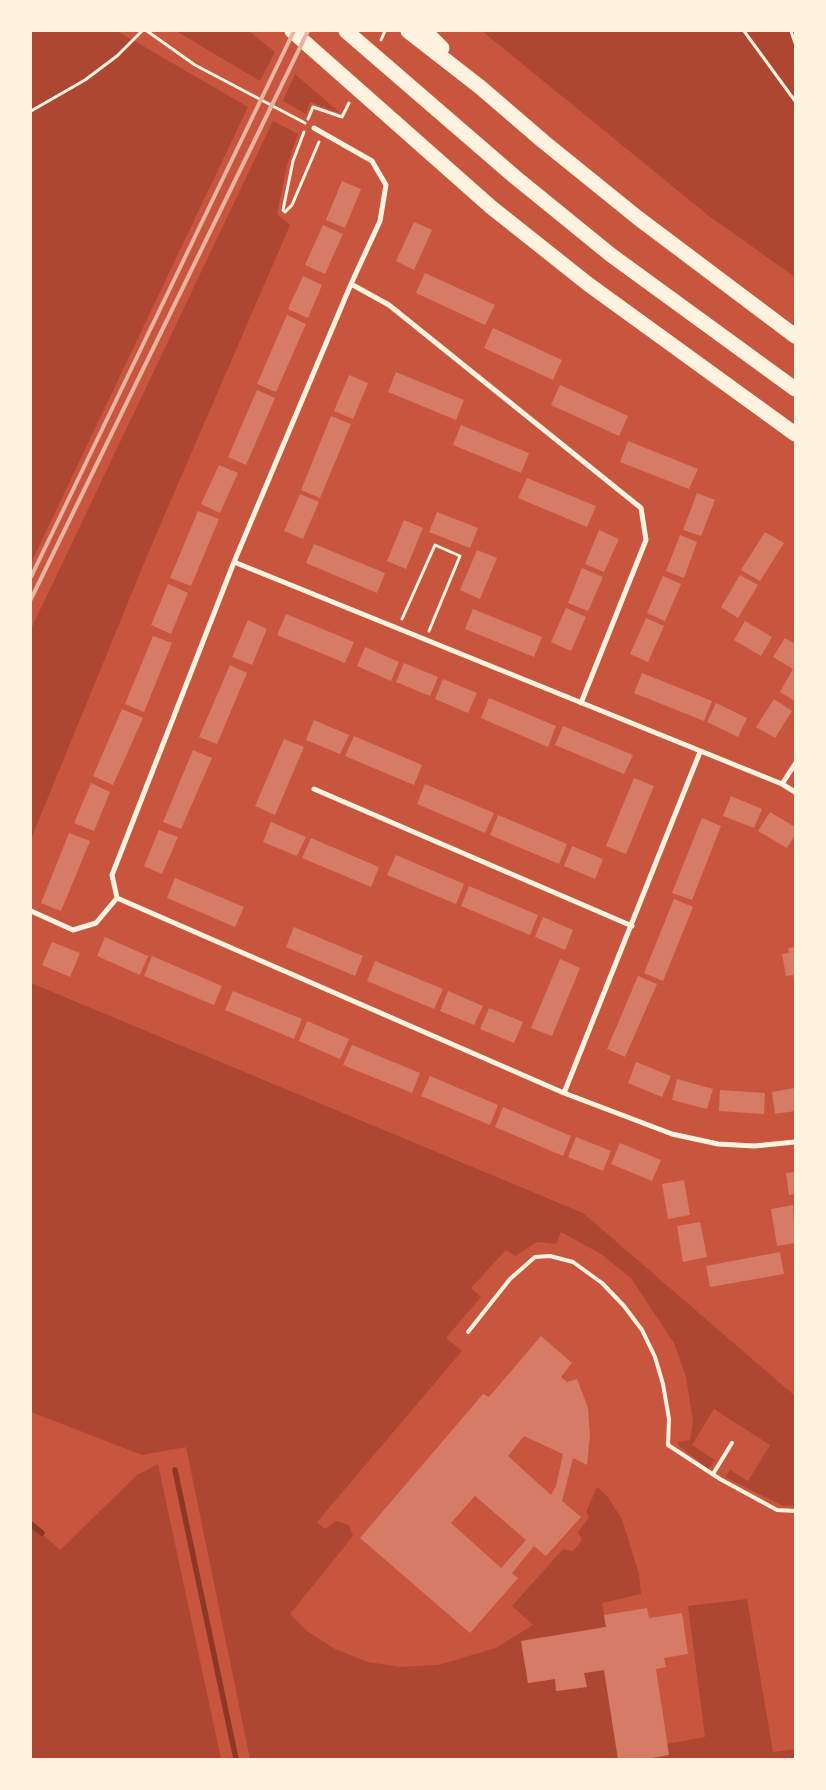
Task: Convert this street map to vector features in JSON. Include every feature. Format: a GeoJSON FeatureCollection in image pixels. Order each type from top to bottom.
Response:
{"type":"FeatureCollection","features":[{"type":"Feature","properties":{"kind":"highway"},"geometry":{"type":"LineString","coordinates":[[292,31],[491,207],[588,284],[795,434]]}},
{"type":"Feature","properties":{"kind":"highway"},"geometry":{"type":"LineString","coordinates":[[346,31],[516,177],[611,255],[795,389]]}},
{"type":"Feature","properties":{"kind":"highway"},"geometry":{"type":"LineString","coordinates":[[408,31],[480,87],[638,218],[795,336]]}},
{"type":"Feature","properties":{"kind":"highway"},"geometry":{"type":"LineString","coordinates":[[425,31],[480,87]]}},
{"type":"Feature","properties":{"kind":"street"},"geometry":{"type":"LineString","coordinates":[[117,898],[112,875],[234,562],[351,284],[380,221],[386,186],[372,161],[314,128]]}},
{"type":"Feature","properties":{"kind":"street"},"geometry":{"type":"LineString","coordinates":[[351,284],[389,306],[641,508],[646,540],[581,703]]}},
{"type":"Feature","properties":{"kind":"street"},"geometry":{"type":"LineString","coordinates":[[234,562],[782,784],[795,792]]}},
{"type":"Feature","properties":{"kind":"street"},"geometry":{"type":"LineString","coordinates":[[564,1093],[700,752]]}},
{"type":"Feature","properties":{"kind":"street"},"geometry":{"type":"LineString","coordinates":[[782,784],[795,764]]}},
{"type":"Feature","properties":{"kind":"street"},"geometry":{"type":"LineString","coordinates":[[314,790],[632,926]]}},
{"type":"Feature","properties":{"kind":"street"},"geometry":{"type":"LineString","coordinates":[[31,911],[73,930],[96,923],[117,898]]}},
{"type":"Feature","properties":{"kind":"street"},"geometry":{"type":"LineString","coordinates":[[117,898],[564,1093],[672,1134],[718,1144],[754,1146],[795,1142]]}},
{"type":"Feature","properties":{"kind":"lane"},"geometry":{"type":"LineString","coordinates":[[468,1332],[510,1279],[535,1257],[550,1256],[573,1262],[602,1283],[624,1306],[642,1330],[655,1357],[663,1384],[669,1419],[668,1445],[713,1474],[777,1510],[795,1512]]}},
{"type":"Feature","properties":{"kind":"lane"},"geometry":{"type":"LineString","coordinates":[[713,1474],[732,1442]]}},
{"type":"Feature","properties":{"kind":"path"},"geometry":{"type":"LineString","coordinates":[[31,111],[85,80],[117,56],[142,31]]}},
{"type":"Feature","properties":{"kind":"path"},"geometry":{"type":"LineString","coordinates":[[148,31],[195,65],[314,128]]}},
{"type":"Feature","properties":{"kind":"path"},"geometry":{"type":"LineString","coordinates":[[744,31],[795,101]]}},
{"type":"Feature","properties":{"kind":"path"},"geometry":{"type":"LineString","coordinates":[[791,31],[795,43]]}},
{"type":"Feature","properties":{"kind":"path"},"geometry":{"type":"LineString","coordinates":[[310,115],[313,107],[342,117]]}},
{"type":"Feature","properties":{"kind":"path"},"geometry":{"type":"LineString","coordinates":[[304,133],[293,161],[283,210],[285,212],[292,205],[323,134]]}},
{"type":"Feature","properties":{"kind":"path"},"geometry":{"type":"LineString","coordinates":[[398,629],[435,545],[460,556],[426,640]]}},
{"type":"Feature","properties":{"kind":"shaded area"},"geometry":{"type":"Polygon","coordinates":[[[31,31],[117,31],[248,107],[31,563],[31,31]]]}},
{"type":"Feature","properties":{"kind":"shaded area"},"geometry":{"type":"Polygon","coordinates":[[[176,31],[249,31],[275,52],[260,81],[176,31]]]}},
{"type":"Feature","properties":{"kind":"shaded area"},"geometry":{"type":"Polygon","coordinates":[[[482,31],[795,31],[795,277],[709,216],[482,31]]]}},
{"type":"Feature","properties":{"kind":"shaded area"},"geometry":{"type":"Polygon","coordinates":[[[295,74],[340,113],[310,102],[306,114],[283,101],[295,74]]]}},
{"type":"Feature","properties":{"kind":"shaded area"},"geometry":{"type":"Polygon","coordinates":[[[273,121],[298,134],[287,165],[277,214],[290,225],[149,551],[31,839],[31,629],[273,121]]]}},
{"type":"Feature","properties":{"kind":"shaded area"},"geometry":{"type":"Polygon","coordinates":[[[31,983],[583,1213],[795,1396],[795,1505],[783,1506],[725,1477],[730,1470],[748,1481],[770,1445],[714,1409],[692,1445],[715,1460],[708,1469],[678,1445],[678,1442],[690,1440],[693,1421],[686,1377],[674,1343],[631,1278],[601,1254],[561,1232],[556,1244],[537,1242],[515,1256],[506,1250],[471,1288],[481,1297],[446,1338],[462,1351],[317,1522],[325,1529],[336,1521],[349,1525],[353,1536],[290,1614],[307,1631],[335,1649],[368,1662],[400,1667],[438,1665],[496,1648],[533,1625],[512,1606],[563,1549],[573,1551],[582,1540],[578,1532],[589,1517],[586,1512],[597,1487],[607,1496],[622,1519],[639,1574],[641,1594],[602,1603],[606,1627],[521,1641],[528,1683],[555,1679],[557,1691],[586,1687],[584,1673],[604,1670],[618,1759],[250,1759],[186,1447],[142,1455],[31,1412],[31,983]]]}},
{"type":"Feature","properties":{"kind":"shaded area"},"geometry":{"type":"Polygon","coordinates":[[[158,1464],[221,1759],[31,1759],[31,1524],[60,1550],[137,1475],[158,1464]]]}},
{"type":"Feature","properties":{"kind":"shaded area"},"geometry":{"type":"Polygon","coordinates":[[[747,1599],[773,1752],[795,1749],[795,1759],[646,1759],[667,1744],[705,1737],[688,1606],[747,1599]]]}},
{"type":"Feature","properties":{"kind":"building"},"geometry":{"type":"Polygon","coordinates":[[[342,181],[361,189],[345,228],[326,220],[342,181]]]}},
{"type":"Feature","properties":{"kind":"building"},"geometry":{"type":"Polygon","coordinates":[[[414,222],[432,230],[414,270],[396,261],[414,222]]]}},
{"type":"Feature","properties":{"kind":"building"},"geometry":{"type":"Polygon","coordinates":[[[323,225],[343,234],[325,274],[305,265],[323,225]]]}},
{"type":"Feature","properties":{"kind":"building"},"geometry":{"type":"Polygon","coordinates":[[[425,273],[495,305],[485,325],[416,293],[425,273]]]}},
{"type":"Feature","properties":{"kind":"building"},"geometry":{"type":"Polygon","coordinates":[[[303,276],[322,285],[308,318],[288,309],[303,276]]]}},
{"type":"Feature","properties":{"kind":"building"},"geometry":{"type":"Polygon","coordinates":[[[287,315],[306,324],[276,392],[257,384],[287,315]]]}},
{"type":"Feature","properties":{"kind":"building"},"geometry":{"type":"Polygon","coordinates":[[[493,328],[562,360],[553,380],[484,348],[493,328]]]}},
{"type":"Feature","properties":{"kind":"building"},"geometry":{"type":"Polygon","coordinates":[[[396,372],[464,400],[456,420],[388,392],[396,372]]]}},
{"type":"Feature","properties":{"kind":"building"},"geometry":{"type":"Polygon","coordinates":[[[349,375],[368,383],[353,419],[334,411],[349,375]]]}},
{"type":"Feature","properties":{"kind":"building"},"geometry":{"type":"Polygon","coordinates":[[[560,385],[628,416],[619,436],[551,405],[560,385]]]}},
{"type":"Feature","properties":{"kind":"building"},"geometry":{"type":"Polygon","coordinates":[[[257,390],[275,398],[246,465],[228,457],[257,390]]]}},
{"type":"Feature","properties":{"kind":"building"},"geometry":{"type":"Polygon","coordinates":[[[331,416],[351,424],[320,498],[301,490],[331,416]]]}},
{"type":"Feature","properties":{"kind":"building"},"geometry":{"type":"Polygon","coordinates":[[[461,425],[529,453],[521,473],[453,445],[461,425]]]}},
{"type":"Feature","properties":{"kind":"building"},"geometry":{"type":"Polygon","coordinates":[[[628,441],[698,469],[689,489],[620,462],[628,441]]]}},
{"type":"Feature","properties":{"kind":"building"},"geometry":{"type":"Polygon","coordinates":[[[219,465],[238,473],[220,513],[201,504],[219,465]]]}},
{"type":"Feature","properties":{"kind":"building"},"geometry":{"type":"Polygon","coordinates":[[[527,478],[596,506],[587,527],[518,498],[527,478]]]}},
{"type":"Feature","properties":{"kind":"building"},"geometry":{"type":"Polygon","coordinates":[[[697,493],[715,500],[701,536],[683,530],[697,493]]]}},
{"type":"Feature","properties":{"kind":"building"},"geometry":{"type":"Polygon","coordinates":[[[300,494],[319,502],[303,539],[284,531],[300,494]]]}},
{"type":"Feature","properties":{"kind":"building"},"geometry":{"type":"Polygon","coordinates":[[[198,511],[219,519],[191,586],[170,578],[198,511]]]}},
{"type":"Feature","properties":{"kind":"building"},"geometry":{"type":"Polygon","coordinates":[[[437,512],[478,528],[470,548],[429,532],[437,512]]]}},
{"type":"Feature","properties":{"kind":"building"},"geometry":{"type":"Polygon","coordinates":[[[404,520],[423,528],[406,569],[387,561],[404,520]]]}},
{"type":"Feature","properties":{"kind":"building"},"geometry":{"type":"Polygon","coordinates":[[[599,530],[619,539],[604,572],[585,564],[599,530]]]}},
{"type":"Feature","properties":{"kind":"building"},"geometry":{"type":"Polygon","coordinates":[[[765,532],[784,543],[760,581],[741,570],[765,532]]]}},
{"type":"Feature","properties":{"kind":"building"},"geometry":{"type":"Polygon","coordinates":[[[680,535],[697,542],[684,578],[666,571],[680,535]]]}},
{"type":"Feature","properties":{"kind":"building"},"geometry":{"type":"Polygon","coordinates":[[[314,544],[385,573],[377,593],[306,563],[314,544]]]}},
{"type":"Feature","properties":{"kind":"building"},"geometry":{"type":"Polygon","coordinates":[[[477,550],[497,558],[480,599],[460,590],[477,550]]]}},
{"type":"Feature","properties":{"kind":"building"},"geometry":{"type":"Polygon","coordinates":[[[582,568],[603,577],[588,611],[568,603],[582,568]]]}},
{"type":"Feature","properties":{"kind":"building"},"geometry":{"type":"Polygon","coordinates":[[[740,575],[758,585],[738,618],[721,607],[740,575]]]}},
{"type":"Feature","properties":{"kind":"building"},"geometry":{"type":"Polygon","coordinates":[[[663,576],[681,584],[665,621],[647,613],[663,576]]]}},
{"type":"Feature","properties":{"kind":"building"},"geometry":{"type":"Polygon","coordinates":[[[168,584],[188,593],[171,634],[151,625],[168,584]]]}},
{"type":"Feature","properties":{"kind":"building"},"geometry":{"type":"Polygon","coordinates":[[[566,608],[586,617],[571,651],[551,642],[566,608]]]}},
{"type":"Feature","properties":{"kind":"building"},"geometry":{"type":"Polygon","coordinates":[[[473,609],[542,637],[534,657],[465,629],[473,609]]]}},
{"type":"Feature","properties":{"kind":"building"},"geometry":{"type":"Polygon","coordinates":[[[286,614],[354,642],[345,663],[277,635],[286,614]]]}},
{"type":"Feature","properties":{"kind":"building"},"geometry":{"type":"Polygon","coordinates":[[[646,618],[664,626],[648,662],[630,654],[646,618]]]}},
{"type":"Feature","properties":{"kind":"building"},"geometry":{"type":"Polygon","coordinates":[[[248,620],[267,629],[252,665],[232,657],[248,620]]]}},
{"type":"Feature","properties":{"kind":"building"},"geometry":{"type":"Polygon","coordinates":[[[745,621],[772,637],[761,656],[734,640],[745,621]]]}},
{"type":"Feature","properties":{"kind":"building"},"geometry":{"type":"Polygon","coordinates":[[[153,636],[172,643],[144,712],[125,704],[153,636]]]}},
{"type":"Feature","properties":{"kind":"building"},"geometry":{"type":"Polygon","coordinates":[[[785,638],[795,644],[795,701],[780,692],[793,669],[773,657],[785,638]]]}},
{"type":"Feature","properties":{"kind":"building"},"geometry":{"type":"Polygon","coordinates":[[[365,647],[399,662],[391,681],[357,666],[365,647]]]}},
{"type":"Feature","properties":{"kind":"building"},"geometry":{"type":"Polygon","coordinates":[[[404,663],[438,677],[430,696],[396,682],[404,663]]]}},
{"type":"Feature","properties":{"kind":"building"},"geometry":{"type":"Polygon","coordinates":[[[230,665],[247,673],[217,744],[199,737],[230,665]]]}},
{"type":"Feature","properties":{"kind":"building"},"geometry":{"type":"Polygon","coordinates":[[[642,673],[712,701],[704,721],[634,693],[642,673]]]}},
{"type":"Feature","properties":{"kind":"building"},"geometry":{"type":"Polygon","coordinates":[[[443,679],[477,693],[468,713],[435,699],[443,679]]]}},
{"type":"Feature","properties":{"kind":"building"},"geometry":{"type":"Polygon","coordinates":[[[489,698],[556,726],[548,747],[481,718],[489,698]]]}},
{"type":"Feature","properties":{"kind":"building"},"geometry":{"type":"Polygon","coordinates":[[[774,699],[792,711],[775,738],[756,727],[774,699]]]}},
{"type":"Feature","properties":{"kind":"building"},"geometry":{"type":"Polygon","coordinates":[[[716,703],[747,718],[738,737],[707,722],[716,703]]]}},
{"type":"Feature","properties":{"kind":"building"},"geometry":{"type":"Polygon","coordinates":[[[122,709],[143,718],[113,785],[93,776],[122,709]]]}},
{"type":"Feature","properties":{"kind":"building"},"geometry":{"type":"Polygon","coordinates":[[[314,720],[349,735],[340,754],[306,740],[314,720]]]}},
{"type":"Feature","properties":{"kind":"building"},"geometry":{"type":"Polygon","coordinates":[[[563,726],[633,755],[624,774],[555,745],[563,726]]]}},
{"type":"Feature","properties":{"kind":"building"},"geometry":{"type":"Polygon","coordinates":[[[354,736],[422,765],[414,785],[345,756],[354,736]]]}},
{"type":"Feature","properties":{"kind":"building"},"geometry":{"type":"Polygon","coordinates":[[[284,739],[304,747],[275,815],[255,806],[284,739]]]}},
{"type":"Feature","properties":{"kind":"building"},"geometry":{"type":"Polygon","coordinates":[[[193,750],[212,758],[181,829],[163,822],[193,750]]]}},
{"type":"Feature","properties":{"kind":"building"},"geometry":{"type":"Polygon","coordinates":[[[634,778],[654,786],[626,854],[606,846],[634,778]]]}},
{"type":"Feature","properties":{"kind":"building"},"geometry":{"type":"Polygon","coordinates":[[[91,783],[110,792],[94,831],[74,823],[91,783]]]}},
{"type":"Feature","properties":{"kind":"building"},"geometry":{"type":"Polygon","coordinates":[[[425,784],[494,813],[485,833],[417,804],[425,784]]]}},
{"type":"Feature","properties":{"kind":"building"},"geometry":{"type":"Polygon","coordinates":[[[731,796],[762,809],[754,828],[723,816],[731,796]]]}},
{"type":"Feature","properties":{"kind":"building"},"geometry":{"type":"Polygon","coordinates":[[[770,812],[795,827],[795,835],[787,848],[758,831],[770,812]]]}},
{"type":"Feature","properties":{"kind":"building"},"geometry":{"type":"Polygon","coordinates":[[[498,815],[567,844],[559,864],[490,835],[498,815]]]}},
{"type":"Feature","properties":{"kind":"building"},"geometry":{"type":"Polygon","coordinates":[[[702,818],[721,826],[692,900],[672,893],[702,818]]]}},
{"type":"Feature","properties":{"kind":"building"},"geometry":{"type":"Polygon","coordinates":[[[271,822],[306,837],[297,856],[263,842],[271,822]]]}},
{"type":"Feature","properties":{"kind":"building"},"geometry":{"type":"Polygon","coordinates":[[[159,830],[178,837],[162,874],[144,866],[159,830]]]}},
{"type":"Feature","properties":{"kind":"building"},"geometry":{"type":"Polygon","coordinates":[[[69,833],[90,841],[61,911],[41,903],[69,833]]]}},
{"type":"Feature","properties":{"kind":"building"},"geometry":{"type":"Polygon","coordinates":[[[311,838],[379,867],[371,887],[302,858],[311,838]]]}},
{"type":"Feature","properties":{"kind":"building"},"geometry":{"type":"Polygon","coordinates":[[[572,846],[603,859],[595,879],[564,866],[572,846]]]}},
{"type":"Feature","properties":{"kind":"building"},"geometry":{"type":"Polygon","coordinates":[[[396,855],[464,884],[456,904],[387,875],[396,855]]]}},
{"type":"Feature","properties":{"kind":"building"},"geometry":{"type":"Polygon","coordinates":[[[175,878],[244,907],[235,927],[167,898],[175,878]]]}},
{"type":"Feature","properties":{"kind":"building"},"geometry":{"type":"Polygon","coordinates":[[[469,886],[538,915],[530,935],[461,906],[469,886]]]}},
{"type":"Feature","properties":{"kind":"building"},"geometry":{"type":"Polygon","coordinates":[[[674,899],[693,907],[663,981],[644,973],[674,899]]]}},
{"type":"Feature","properties":{"kind":"building"},"geometry":{"type":"Polygon","coordinates":[[[543,917],[573,930],[565,950],[535,937],[543,917]]]}},
{"type":"Feature","properties":{"kind":"building"},"geometry":{"type":"Polygon","coordinates":[[[294,927],[363,956],[355,976],[286,947],[294,927]]]}},
{"type":"Feature","properties":{"kind":"building"},"geometry":{"type":"Polygon","coordinates":[[[105,937],[148,956],[140,975],[97,956],[105,937]]]}},
{"type":"Feature","properties":{"kind":"building"},"geometry":{"type":"Polygon","coordinates":[[[52,942],[80,953],[70,977],[42,965],[52,942]]]}},
{"type":"Feature","properties":{"kind":"building"},"geometry":{"type":"Polygon","coordinates":[[[795,947],[794,980],[793,975],[786,976],[782,954],[789,953],[788,948],[795,947]]]}},
{"type":"Feature","properties":{"kind":"building"},"geometry":{"type":"Polygon","coordinates":[[[152,956],[222,986],[214,1005],[144,976],[152,956]]]}},
{"type":"Feature","properties":{"kind":"building"},"geometry":{"type":"Polygon","coordinates":[[[560,959],[580,968],[552,1036],[531,1028],[560,959]]]}},
{"type":"Feature","properties":{"kind":"building"},"geometry":{"type":"Polygon","coordinates":[[[375,961],[443,989],[434,1009],[367,981],[375,961]]]}},
{"type":"Feature","properties":{"kind":"building"},"geometry":{"type":"Polygon","coordinates":[[[638,976],[657,984],[625,1057],[607,1049],[638,976]]]}},
{"type":"Feature","properties":{"kind":"building"},"geometry":{"type":"Polygon","coordinates":[[[233,991],[302,1019],[294,1039],[225,1010],[233,991]]]}},
{"type":"Feature","properties":{"kind":"building"},"geometry":{"type":"Polygon","coordinates":[[[448,991],[483,1006],[474,1025],[440,1011],[448,991]]]}},
{"type":"Feature","properties":{"kind":"building"},"geometry":{"type":"Polygon","coordinates":[[[489,1008],[523,1022],[514,1043],[480,1029],[489,1008]]]}},
{"type":"Feature","properties":{"kind":"building"},"geometry":{"type":"Polygon","coordinates":[[[307,1021],[349,1039],[340,1059],[299,1041],[307,1021]]]}},
{"type":"Feature","properties":{"kind":"building"},"geometry":{"type":"Polygon","coordinates":[[[352,1045],[420,1073],[412,1093],[343,1065],[352,1045]]]}},
{"type":"Feature","properties":{"kind":"building"},"geometry":{"type":"Polygon","coordinates":[[[636,1062],[671,1076],[662,1097],[628,1083],[636,1062]]]}},
{"type":"Feature","properties":{"kind":"building"},"geometry":{"type":"Polygon","coordinates":[[[430,1076],[498,1105],[490,1125],[421,1096],[430,1076]]]}},
{"type":"Feature","properties":{"kind":"building"},"geometry":{"type":"Polygon","coordinates":[[[677,1079],[713,1089],[707,1109],[672,1100],[677,1079]]]}},
{"type":"Feature","properties":{"kind":"building"},"geometry":{"type":"Polygon","coordinates":[[[795,1088],[795,1111],[775,1114],[772,1092],[795,1088]]]}},
{"type":"Feature","properties":{"kind":"building"},"geometry":{"type":"Polygon","coordinates":[[[720,1090],[765,1093],[764,1114],[719,1111],[720,1090]]]}},
{"type":"Feature","properties":{"kind":"building"},"geometry":{"type":"Polygon","coordinates":[[[503,1107],[571,1136],[563,1156],[495,1127],[503,1107]]]}},
{"type":"Feature","properties":{"kind":"building"},"geometry":{"type":"Polygon","coordinates":[[[576,1137],[611,1151],[603,1171],[568,1157],[576,1137]]]}},
{"type":"Feature","properties":{"kind":"building"},"geometry":{"type":"Polygon","coordinates":[[[620,1143],[661,1160],[652,1181],[611,1164],[620,1143]]]}},
{"type":"Feature","properties":{"kind":"building"},"geometry":{"type":"Polygon","coordinates":[[[795,1172],[795,1194],[789,1195],[786,1173],[795,1172]]]}},
{"type":"Feature","properties":{"kind":"building"},"geometry":{"type":"Polygon","coordinates":[[[684,1180],[690,1215],[668,1219],[662,1184],[684,1180]]]}},
{"type":"Feature","properties":{"kind":"building"},"geometry":{"type":"Polygon","coordinates":[[[793,1205],[795,1243],[777,1246],[771,1209],[793,1205]]]}},
{"type":"Feature","properties":{"kind":"building"},"geometry":{"type":"Polygon","coordinates":[[[700,1222],[707,1257],[683,1262],[677,1226],[700,1222]]]}},
{"type":"Feature","properties":{"kind":"building"},"geometry":{"type":"Polygon","coordinates":[[[780,1252],[784,1274],[710,1287],[706,1266],[780,1252]]]}},
{"type":"Feature","properties":{"kind":"building"},"geometry":{"type":"Polygon","coordinates":[[[541,1336],[572,1363],[561,1377],[567,1382],[577,1379],[588,1408],[590,1435],[587,1465],[573,1458],[562,1501],[581,1517],[546,1556],[534,1546],[512,1573],[518,1578],[470,1633],[360,1538],[483,1394],[489,1397],[541,1336]],[[524,1436],[508,1456],[551,1495],[556,1486],[563,1454],[524,1436]],[[475,1496],[451,1523],[501,1568],[526,1540],[475,1496]]]}},
{"type":"Feature","properties":{"kind":"building"},"geometry":{"type":"Polygon","coordinates":[[[647,1608],[649,1618],[682,1613],[688,1654],[664,1658],[666,1667],[656,1669],[669,1755],[646,1759],[618,1759],[604,1670],[584,1673],[587,1687],[556,1691],[555,1679],[528,1683],[521,1641],[606,1627],[604,1615],[647,1608]]]}},
{"type":"Feature","properties":{"kind":"waterway"},"geometry":{"type":"LineString","coordinates":[[175,1470],[236,1759]]}},
{"type":"Feature","properties":{"kind":"waterway"},"geometry":{"type":"LineString","coordinates":[[31,1524],[42,1533]]}},
{"type":"Feature","properties":{"kind":"railway"},"geometry":{"type":"LineString","coordinates":[[31,577],[294,31]]}},
{"type":"Feature","properties":{"kind":"railway"},"geometry":{"type":"LineString","coordinates":[[31,599],[308,31]]}}]}
